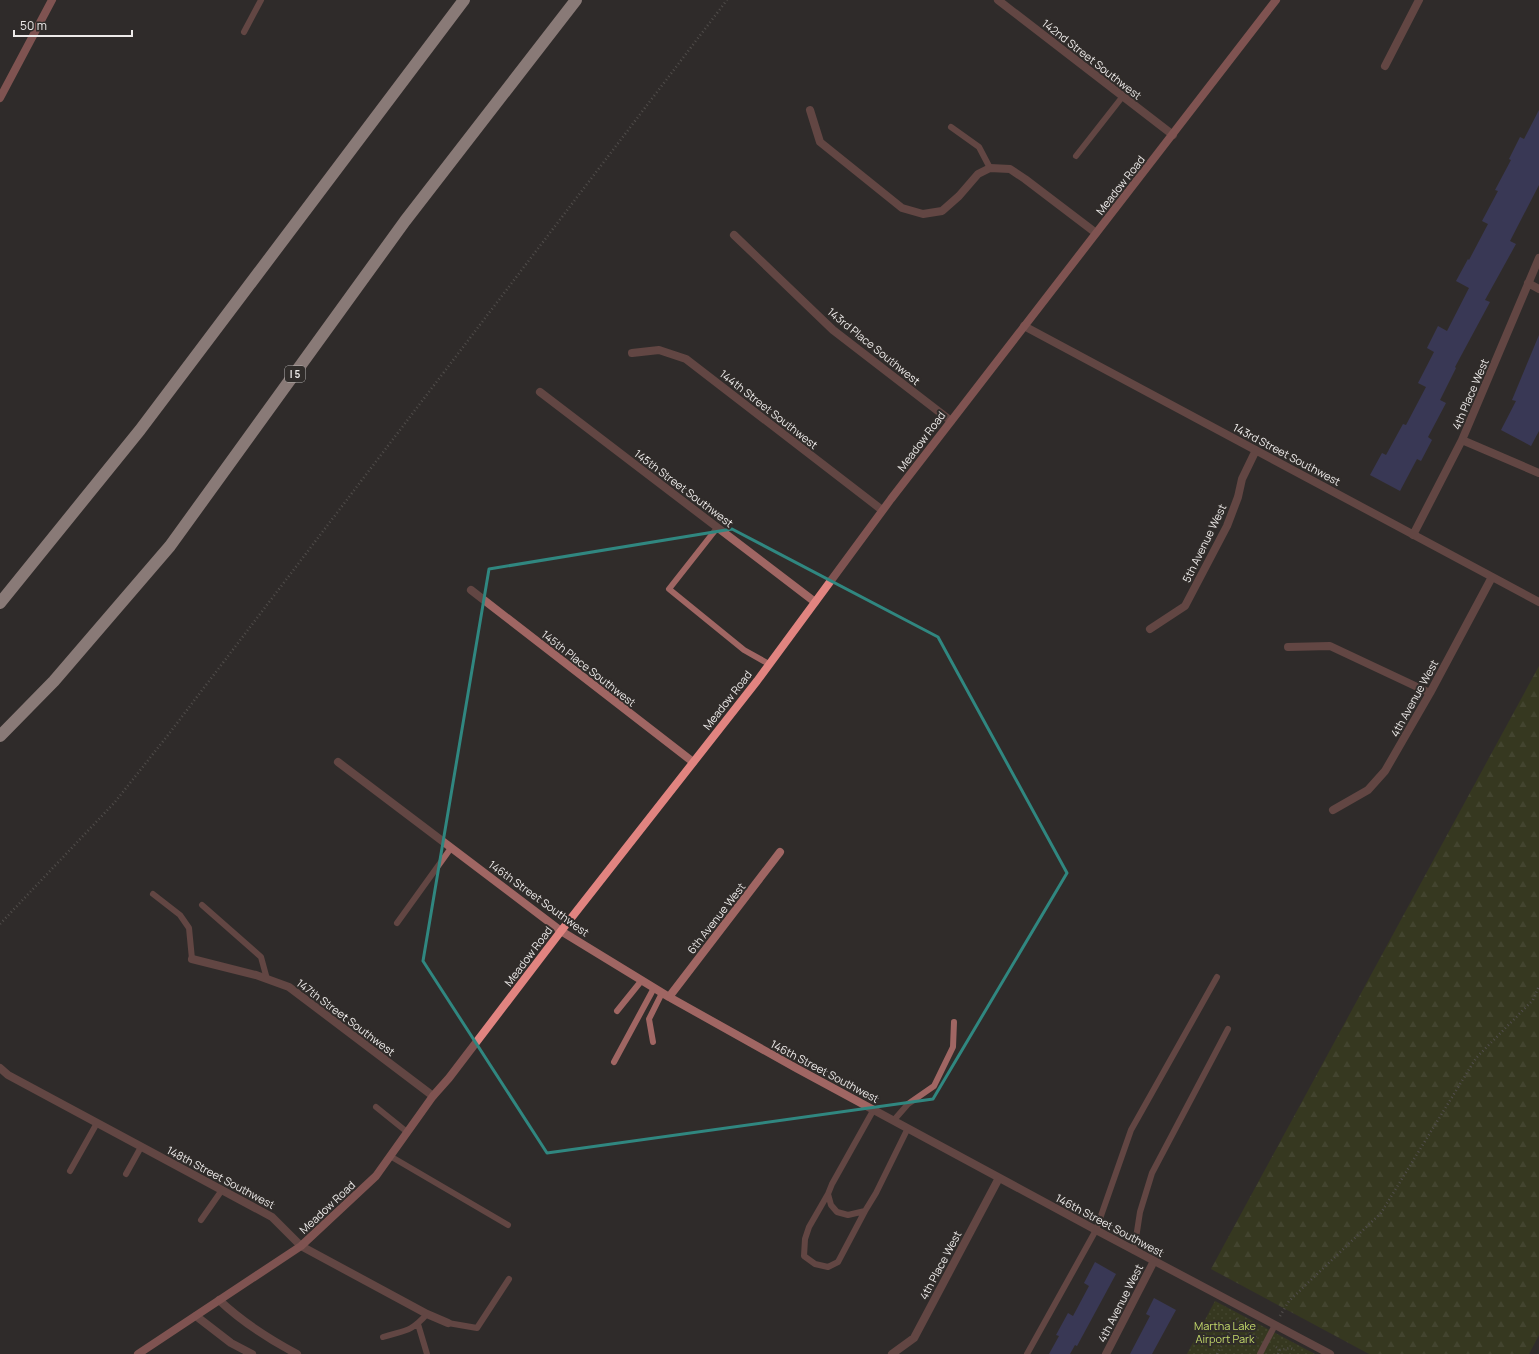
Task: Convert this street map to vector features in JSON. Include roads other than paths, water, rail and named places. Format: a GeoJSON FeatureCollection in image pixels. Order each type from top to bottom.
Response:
{"type":"FeatureCollection","features":[{"type":"Feature","properties":{"kind":"highway"},"geometry":{"type":"LineString","coordinates":[[0,604],[140,430],[464,0]]}},
{"type":"Feature","properties":{"kind":"highway","name":"I 5"},"geometry":{"type":"LineString","coordinates":[[0,736],[54,681],[170,546],[405,221],[576,0]]}},
{"type":"Feature","properties":{"kind":"street"},"geometry":{"type":"LineString","coordinates":[[0,98],[52,0]]}},
{"type":"Feature","properties":{"kind":"street","name":"142nd Street Southwest"},"geometry":{"type":"LineString","coordinates":[[998,0],[1173,135]]}},
{"type":"Feature","properties":{"kind":"street","name":"Meadow Road"},"geometry":{"type":"LineString","coordinates":[[138,1354],[301,1246],[376,1176],[433,1096],[449,1078],[561,931],[769,664],[882,510],[1276,0]]}},
{"type":"Feature","properties":{"kind":"street"},"geometry":{"type":"LineString","coordinates":[[1385,66],[1419,0]]}},
{"type":"Feature","properties":{"kind":"street"},"geometry":{"type":"LineString","coordinates":[[810,110],[820,142],[902,208],[924,214],[942,211],[959,196],[978,174],[990,168],[1010,169],[1096,233]]}},
{"type":"Feature","properties":{"kind":"street","name":"143rd Place Southwest"},"geometry":{"type":"LineString","coordinates":[[734,235],[833,330],[951,420]]}},
{"type":"Feature","properties":{"kind":"street","name":"4th Place West"},"geometry":{"type":"LineString","coordinates":[[1413,535],[1462,440],[1539,258]]}},
{"type":"Feature","properties":{"kind":"street"},"geometry":{"type":"LineString","coordinates":[[1528,284],[1539,289]]}},
{"type":"Feature","properties":{"kind":"street","name":"143rd Street Southwest"},"geometry":{"type":"LineString","coordinates":[[1024,326],[1539,602]]}},
{"type":"Feature","properties":{"kind":"street","name":"144th Street Southwest"},"geometry":{"type":"LineString","coordinates":[[632,353],[659,350],[686,359],[882,510]]}},
{"type":"Feature","properties":{"kind":"street","name":"145th Street Southwest"},"geometry":{"type":"LineString","coordinates":[[540,392],[815,602]]}},
{"type":"Feature","properties":{"kind":"street"},"geometry":{"type":"LineString","coordinates":[[1462,440],[1539,472]]}},
{"type":"Feature","properties":{"kind":"street","name":"5th Avenue West"},"geometry":{"type":"LineString","coordinates":[[1150,629],[1185,606],[1227,526],[1238,497],[1242,479],[1256,450]]}},
{"type":"Feature","properties":{"kind":"street","name":"4th Avenue West"},"geometry":{"type":"LineString","coordinates":[[1333,810],[1368,790],[1386,771],[1430,693],[1492,577]]}},
{"type":"Feature","properties":{"kind":"street","name":"145th Place Southwest"},"geometry":{"type":"LineString","coordinates":[[471,590],[693,762]]}},
{"type":"Feature","properties":{"kind":"street"},"geometry":{"type":"LineString","coordinates":[[1288,647],[1330,646],[1430,693]]}},
{"type":"Feature","properties":{"kind":"street","name":"146th Street Southwest"},"geometry":{"type":"LineString","coordinates":[[338,762],[561,931],[665,995],[796,1068],[1134,1251],[1330,1354]]}},
{"type":"Feature","properties":{"kind":"street","name":"6th Avenue West"},"geometry":{"type":"LineString","coordinates":[[665,995],[780,852]]}},
{"type":"Feature","properties":{"kind":"street","name":"147th Street Southwest"},"geometry":{"type":"LineString","coordinates":[[192,959],[267,979],[289,987],[433,1096]]}},
{"type":"Feature","properties":{"kind":"street","name":"148th Street Southwest"},"geometry":{"type":"LineString","coordinates":[[0,1068],[8,1075],[272,1216],[301,1246],[427,1314],[448,1323]]}},
{"type":"Feature","properties":{"kind":"street","name":"4th Place West"},"geometry":{"type":"LineString","coordinates":[[892,1354],[914,1338],[999,1178]]}},
{"type":"Feature","properties":{"kind":"street","name":"4th Avenue West"},"geometry":{"type":"LineString","coordinates":[[1106,1354],[1154,1261]]}},
{"type":"Feature","properties":{"kind":"street"},"geometry":{"type":"LineString","coordinates":[[219,1300],[234,1315],[274,1342],[297,1354]]}},
{"type":"Feature","properties":{"kind":"street"},"geometry":{"type":"LineString","coordinates":[[196,1316],[231,1343],[252,1354]]}},
{"type":"Feature","properties":{"kind":"lane"},"geometry":{"type":"LineString","coordinates":[[244,32],[261,0]]}},
{"type":"Feature","properties":{"kind":"lane"},"geometry":{"type":"LineString","coordinates":[[1076,156],[1123,96]]}},
{"type":"Feature","properties":{"kind":"lane"},"geometry":{"type":"LineString","coordinates":[[951,127],[979,147],[990,168]]}},
{"type":"Feature","properties":{"kind":"lane"},"geometry":{"type":"LineString","coordinates":[[717,528],[669,589],[744,650],[769,664]]}},
{"type":"Feature","properties":{"kind":"lane"},"geometry":{"type":"LineString","coordinates":[[397,923],[451,848]]}},
{"type":"Feature","properties":{"kind":"lane"},"geometry":{"type":"LineString","coordinates":[[153,894],[180,915],[189,928],[192,959]]}},
{"type":"Feature","properties":{"kind":"lane"},"geometry":{"type":"LineString","coordinates":[[202,905],[261,957],[267,979]]}},
{"type":"Feature","properties":{"kind":"lane"},"geometry":{"type":"LineString","coordinates":[[1027,1354],[1096,1230],[1131,1130],[1217,977]]}},
{"type":"Feature","properties":{"kind":"lane"},"geometry":{"type":"LineString","coordinates":[[617,1011],[642,980]]}},
{"type":"Feature","properties":{"kind":"lane"},"geometry":{"type":"LineString","coordinates":[[614,1062],[654,988]]}},
{"type":"Feature","properties":{"kind":"lane"},"geometry":{"type":"LineString","coordinates":[[653,1042],[649,1019],[665,995]]}},
{"type":"Feature","properties":{"kind":"lane"},"geometry":{"type":"LineString","coordinates":[[894,1120],[908,1104],[934,1086],[952,1047],[954,1022]]}},
{"type":"Feature","properties":{"kind":"lane"},"geometry":{"type":"LineString","coordinates":[[1134,1251],[1140,1212],[1152,1173],[1228,1029]]}},
{"type":"Feature","properties":{"kind":"lane"},"geometry":{"type":"LineString","coordinates":[[376,1107],[407,1132]]}},
{"type":"Feature","properties":{"kind":"lane"},"geometry":{"type":"LineString","coordinates":[[874,1109],[809,1227],[805,1239],[804,1256],[815,1264],[828,1267],[838,1262],[876,1193],[908,1128]]}},
{"type":"Feature","properties":{"kind":"lane"},"geometry":{"type":"LineString","coordinates":[[70,1171],[97,1123]]}},
{"type":"Feature","properties":{"kind":"lane"},"geometry":{"type":"LineString","coordinates":[[126,1174],[141,1146]]}},
{"type":"Feature","properties":{"kind":"lane"},"geometry":{"type":"LineString","coordinates":[[390,1156],[508,1225]]}},
{"type":"Feature","properties":{"kind":"lane"},"geometry":{"type":"LineString","coordinates":[[201,1220],[222,1190]]}},
{"type":"Feature","properties":{"kind":"lane"},"geometry":{"type":"LineString","coordinates":[[828,1194],[831,1205],[837,1212],[848,1215],[865,1211]]}},
{"type":"Feature","properties":{"kind":"lane"},"geometry":{"type":"LineString","coordinates":[[448,1323],[477,1328],[509,1279]]}},
{"type":"Feature","properties":{"kind":"lane"},"geometry":{"type":"LineString","coordinates":[[383,1337],[409,1330],[418,1324],[427,1314]]}},
{"type":"Feature","properties":{"kind":"lane"},"geometry":{"type":"LineString","coordinates":[[418,1324],[428,1354]]}},
{"type":"Feature","properties":{"kind":"lane"},"geometry":{"type":"LineString","coordinates":[[1260,1354],[1275,1325]]}},
{"type":"Feature","properties":{"kind":"park label","name":"Martha Lake Airport Park"},"geometry":{"type":"Point","coordinates":[1225,1331]}}]}
